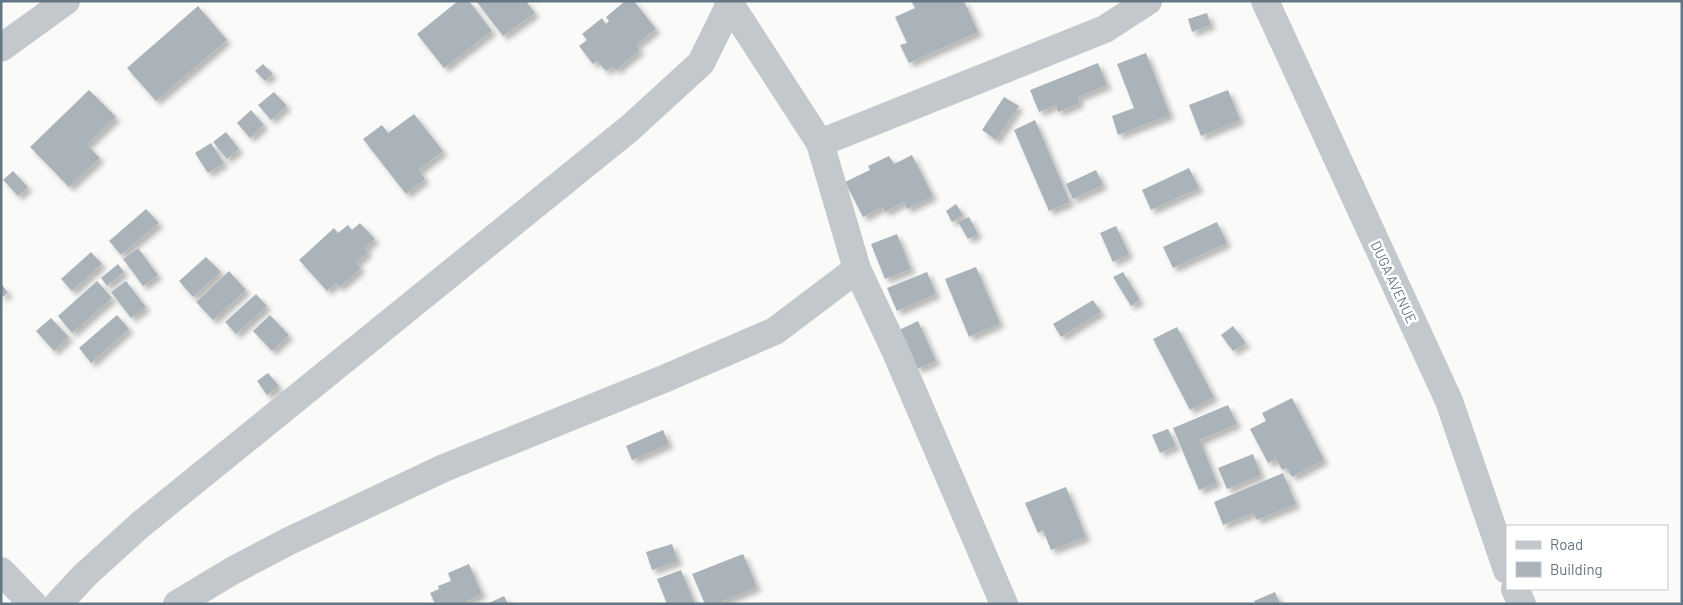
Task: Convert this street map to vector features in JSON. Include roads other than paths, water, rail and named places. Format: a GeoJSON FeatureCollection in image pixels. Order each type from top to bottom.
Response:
{"type":"FeatureCollection","features":[{"type":"Feature","properties":{"kind":"street"},"geometry":{"type":"LineString","coordinates":[[1,48],[66,1]]}},
{"type":"Feature","properties":{"kind":"street"},"geometry":{"type":"LineString","coordinates":[[820,143],[1105,29],[1148,1]]}},
{"type":"Feature","properties":{"kind":"street","name":"DUGA AVENUE"},"geometry":{"type":"LineString","coordinates":[[1265,1],[1449,401],[1506,567]]}},
{"type":"Feature","properties":{"kind":"street"},"geometry":{"type":"LineString","coordinates":[[729,3],[820,143],[857,269],[895,350],[1004,604]]}},
{"type":"Feature","properties":{"kind":"street"},"geometry":{"type":"LineString","coordinates":[[58,604],[85,575],[140,524],[630,128],[701,63],[729,3]]}},
{"type":"Feature","properties":{"kind":"street"},"geometry":{"type":"LineString","coordinates":[[177,604],[232,571],[290,541],[444,468],[666,378],[775,331],[857,269]]}},
{"type":"Feature","properties":{"kind":"street"},"geometry":{"type":"LineString","coordinates":[[1,571],[34,604]]}},
{"type":"Feature","properties":{"kind":"street"},"geometry":{"type":"LineString","coordinates":[[1515,590],[1522,604]]}}]}
